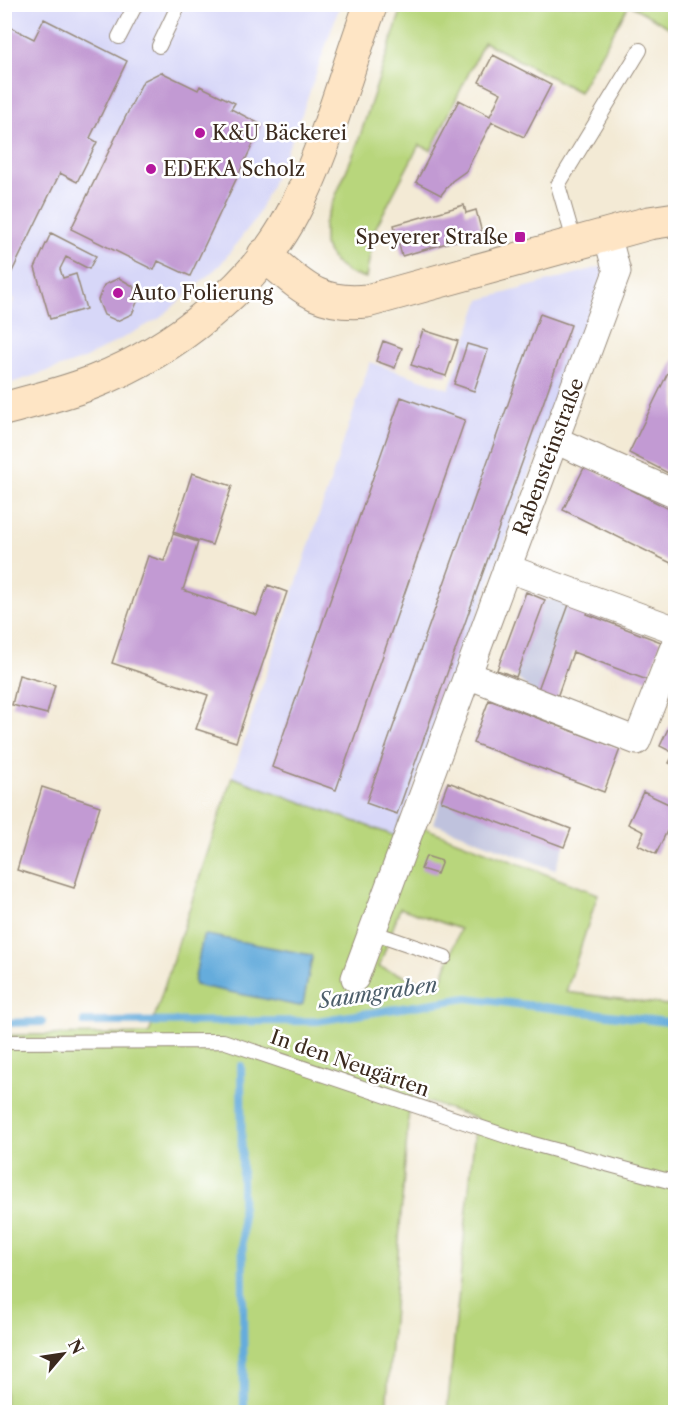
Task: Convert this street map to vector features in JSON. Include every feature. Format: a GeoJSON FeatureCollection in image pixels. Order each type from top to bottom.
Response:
{"type":"FeatureCollection","features":[{"type":"Feature","properties":{"kind":"street"},"geometry":{"type":"LineString","coordinates":[[4,408],[93,382],[128,367],[190,329],[220,304],[264,255],[292,216],[316,161],[371,4]]}},
{"type":"Feature","properties":{"kind":"street"},"geometry":{"type":"LineString","coordinates":[[264,255],[314,294],[331,301],[349,303],[367,301],[607,235],[675,219]]}},
{"type":"Feature","properties":{"kind":"street","name":"Rabensteinstraße"},"geometry":{"type":"LineString","coordinates":[[355,978],[617,272],[607,235]]}},
{"type":"Feature","properties":{"kind":"street"},"geometry":{"type":"LineString","coordinates":[[555,440],[675,493]]}},
{"type":"Feature","properties":{"kind":"street"},"geometry":{"type":"LineString","coordinates":[[507,568],[675,630]]}},
{"type":"Feature","properties":{"kind":"street"},"geometry":{"type":"LineString","coordinates":[[468,675],[637,741],[670,674],[675,642]]}},
{"type":"Feature","properties":{"kind":"lane"},"geometry":{"type":"LineString","coordinates":[[120,37],[136,4]]}},
{"type":"Feature","properties":{"kind":"lane"},"geometry":{"type":"LineString","coordinates":[[159,46],[179,4]]}},
{"type":"Feature","properties":{"kind":"lane"},"geometry":{"type":"LineString","coordinates":[[575,244],[558,185],[640,50]]}},
{"type":"Feature","properties":{"kind":"lane"},"geometry":{"type":"LineString","coordinates":[[372,932],[445,957]]}},
{"type":"Feature","properties":{"kind":"lane","name":"In den Neugärten"},"geometry":{"type":"LineString","coordinates":[[4,1042],[224,1041],[515,1139],[675,1183]]}},
{"type":"Feature","properties":{"kind":"shaded area"},"geometry":{"type":"Polygon","coordinates":[[[4,5],[340,5],[296,131],[256,218],[220,265],[160,318],[82,360],[5,385],[5,321],[14,300],[4,295],[4,5]]]}},
{"type":"Feature","properties":{"kind":"shaded area"},"geometry":{"type":"Polygon","coordinates":[[[607,265],[396,836],[232,777],[370,362],[449,389],[480,300],[607,265]]]}},
{"type":"Feature","properties":{"kind":"shaded area"},"geometry":{"type":"Polygon","coordinates":[[[526,592],[545,600],[571,599],[590,607],[555,703],[536,695],[516,677],[526,592]]]}},
{"type":"Feature","properties":{"kind":"shaded area"},"geometry":{"type":"Polygon","coordinates":[[[448,782],[571,829],[555,870],[433,823],[448,782]]]}},
{"type":"Feature","properties":{"kind":"green space"},"geometry":{"type":"Polygon","coordinates":[[[403,5],[629,5],[579,92],[484,42],[431,150],[419,145],[374,231],[366,278],[349,273],[335,263],[324,245],[324,224],[357,145],[403,5]]]}},
{"type":"Feature","properties":{"kind":"green space"},"geometry":{"type":"Polygon","coordinates":[[[630,5],[675,5],[675,31],[630,5]]]}},
{"type":"Feature","properties":{"kind":"green space"},"geometry":{"type":"Polygon","coordinates":[[[232,777],[395,836],[401,819],[598,894],[566,992],[675,1006],[675,1412],[447,1412],[476,1118],[410,1096],[386,1412],[5,1412],[5,1035],[149,1034],[232,777]],[[400,908],[379,967],[439,988],[460,929],[400,908]]]}},
{"type":"Feature","properties":{"kind":"water"},"geometry":{"type":"Polygon","coordinates":[[[203,936],[311,955],[303,1004],[299,1006],[195,985],[203,936]]]}},
{"type":"Feature","properties":{"kind":"building"},"geometry":{"type":"Polygon","coordinates":[[[44,19],[127,61],[90,138],[97,142],[77,182],[60,173],[6,284],[4,283],[4,24],[34,39],[44,19]]]}},
{"type":"Feature","properties":{"kind":"building"},"geometry":{"type":"Polygon","coordinates":[[[493,55],[551,85],[524,137],[492,122],[466,171],[452,181],[441,195],[416,182],[459,100],[490,116],[501,93],[479,82],[493,55]]]}},
{"type":"Feature","properties":{"kind":"building","name":"EDEKA Scholz"},"geometry":{"type":"Polygon","coordinates":[[[161,72],[198,90],[200,86],[235,103],[231,109],[262,125],[190,276],[158,261],[154,270],[71,229],[143,81],[161,72]]]}},
{"type":"Feature","properties":{"kind":"building"},"geometry":{"type":"Polygon","coordinates":[[[464,205],[466,213],[476,210],[482,233],[402,256],[394,225],[464,205]]]}},
{"type":"Feature","properties":{"kind":"building"},"geometry":{"type":"Polygon","coordinates":[[[51,233],[96,256],[89,269],[66,257],[60,269],[63,278],[76,274],[86,309],[50,319],[35,268],[51,233]]]}},
{"type":"Feature","properties":{"kind":"building","name":"Auto Folierung"},"geometry":{"type":"Polygon","coordinates":[[[119,278],[133,286],[138,300],[132,314],[117,321],[104,315],[98,300],[104,285],[119,278]]]}},
{"type":"Feature","properties":{"kind":"building"},"geometry":{"type":"Polygon","coordinates":[[[540,314],[571,325],[397,814],[366,803],[540,314]]]}},
{"type":"Feature","properties":{"kind":"building"},"geometry":{"type":"Polygon","coordinates":[[[423,330],[458,341],[446,376],[411,365],[423,330]]]}},
{"type":"Feature","properties":{"kind":"building"},"geometry":{"type":"Polygon","coordinates":[[[383,341],[402,348],[395,368],[376,361],[383,341]]]}},
{"type":"Feature","properties":{"kind":"building"},"geometry":{"type":"Polygon","coordinates":[[[467,344],[488,350],[474,391],[454,384],[467,344]]]}},
{"type":"Feature","properties":{"kind":"building"},"geometry":{"type":"Polygon","coordinates":[[[675,358],[675,457],[668,473],[629,453],[675,358]]]}},
{"type":"Feature","properties":{"kind":"building"},"geometry":{"type":"Polygon","coordinates":[[[401,397],[465,420],[336,790],[272,767],[401,397]]]}},
{"type":"Feature","properties":{"kind":"building"},"geometry":{"type":"Polygon","coordinates":[[[585,466],[675,512],[675,565],[563,510],[585,466]]]}},
{"type":"Feature","properties":{"kind":"building"},"geometry":{"type":"Polygon","coordinates":[[[192,473],[232,486],[212,545],[173,532],[192,473]]]}},
{"type":"Feature","properties":{"kind":"building"},"geometry":{"type":"Polygon","coordinates":[[[173,534],[198,542],[183,590],[257,615],[268,585],[287,592],[236,742],[196,729],[208,695],[112,663],[148,556],[164,561],[173,534]]]}},
{"type":"Feature","properties":{"kind":"building"},"geometry":{"type":"Polygon","coordinates":[[[526,592],[545,600],[516,677],[497,670],[526,592]]]}},
{"type":"Feature","properties":{"kind":"building"},"geometry":{"type":"Polygon","coordinates":[[[571,599],[590,607],[587,614],[661,642],[647,680],[573,652],[555,703],[536,695],[571,599]]]}},
{"type":"Feature","properties":{"kind":"building"},"geometry":{"type":"Polygon","coordinates":[[[4,634],[9,636],[5,650],[4,650],[4,634]]]}},
{"type":"Feature","properties":{"kind":"building"},"geometry":{"type":"Polygon","coordinates":[[[19,675],[55,685],[47,714],[12,705],[19,675]]]}},
{"type":"Feature","properties":{"kind":"building"},"geometry":{"type":"Polygon","coordinates":[[[489,700],[620,749],[604,792],[473,743],[489,700]]]}},
{"type":"Feature","properties":{"kind":"building"},"geometry":{"type":"Polygon","coordinates":[[[675,714],[675,766],[669,763],[674,753],[660,746],[675,714]]]}},
{"type":"Feature","properties":{"kind":"building"},"geometry":{"type":"Polygon","coordinates":[[[448,782],[571,829],[564,847],[441,801],[448,782]]]}},
{"type":"Feature","properties":{"kind":"building"},"geometry":{"type":"Polygon","coordinates":[[[42,787],[100,806],[74,888],[17,870],[42,787]]]}},
{"type":"Feature","properties":{"kind":"building"},"geometry":{"type":"Polygon","coordinates":[[[643,792],[675,807],[675,814],[656,854],[638,845],[644,832],[628,824],[643,792]]]}},
{"type":"Feature","properties":{"kind":"building"},"geometry":{"type":"Polygon","coordinates":[[[426,856],[442,861],[437,874],[421,869],[426,856]]]}},
{"type":"Feature","properties":{"kind":"waterway","name":"Saumgraben"},"geometry":{"type":"LineString","coordinates":[[84,1022],[317,1021],[467,998],[676,1023]]}},
{"type":"Feature","properties":{"kind":"waterway","name":"Saumgraben"},"geometry":{"type":"LineString","coordinates":[[4,1023],[42,1022]]}},
{"type":"Feature","properties":{"kind":"waterway"},"geometry":{"type":"LineString","coordinates":[[241,1066],[244,1412]]}},
{"type":"Feature","properties":{"kind":"place","name":"K&U Bäckerei"},"geometry":{"type":"Point","coordinates":[200,133]}},
{"type":"Feature","properties":{"kind":"place","name":"EDEKA Scholz"},"geometry":{"type":"Point","coordinates":[151,169]}},
{"type":"Feature","properties":{"kind":"place","name":"Speyerer Straße"},"geometry":{"type":"Point","coordinates":[520,237]}},
{"type":"Feature","properties":{"kind":"place","name":"Auto Folierung"},"geometry":{"type":"Point","coordinates":[118,293]}}]}
